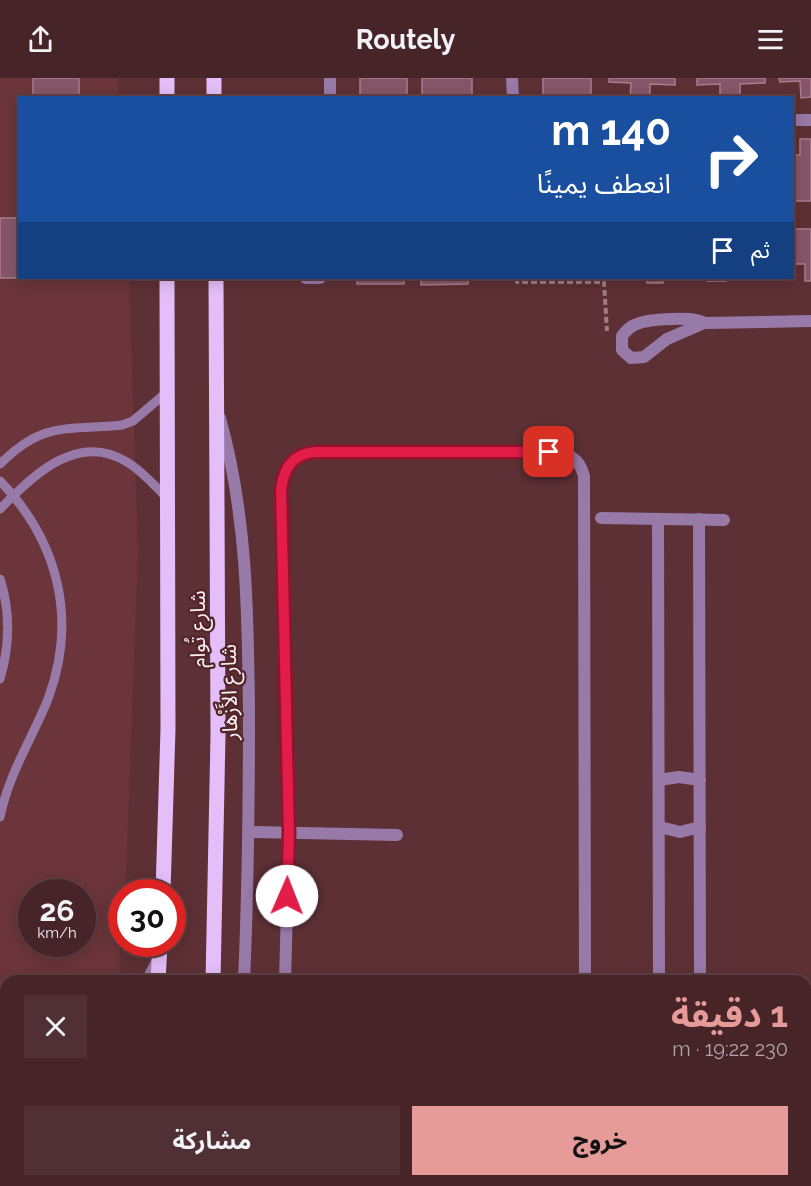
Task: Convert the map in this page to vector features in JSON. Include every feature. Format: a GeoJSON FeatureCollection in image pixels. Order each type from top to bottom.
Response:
{"type":"FeatureCollection","features":[{"type":"Feature","properties":{"kind":"main road"},"geometry":{"type":"LineString","coordinates":[[167,78],[167,96]]}},
{"type":"Feature","properties":{"kind":"main road"},"geometry":{"type":"LineString","coordinates":[[214,78],[214,96]]}},
{"type":"Feature","properties":{"kind":"main road","name":"شارع تُوام"},"geometry":{"type":"LineString","coordinates":[[163,879],[168,729],[165,496],[167,279]]}},
{"type":"Feature","properties":{"kind":"main road","name":"شارع تُوام"},"geometry":{"type":"LineString","coordinates":[[213,975],[218,735],[216,279]]}},
{"type":"Feature","properties":{"kind":"main road"},"geometry":{"type":"LineString","coordinates":[[158,975],[160,957]]}},
{"type":"Feature","properties":{"kind":"street"},"geometry":{"type":"LineString","coordinates":[[330,78],[330,96]]}},
{"type":"Feature","properties":{"kind":"street"},"geometry":{"type":"LineString","coordinates":[[512,78],[513,96]]}},
{"type":"Feature","properties":{"kind":"street"},"geometry":{"type":"LineString","coordinates":[[794,120],[811,120]]}},
{"type":"Feature","properties":{"kind":"street"},"geometry":{"type":"LineString","coordinates":[[704,323],[697,320],[647,321],[636,324],[622,336],[621,344],[624,355],[638,359],[667,339],[704,323],[811,321]]}},
{"type":"Feature","properties":{"kind":"street","name":"شارع الأَزْهار"},"geometry":{"type":"LineString","coordinates":[[217,404],[234,476],[244,549],[249,832],[244,975]]}},
{"type":"Feature","properties":{"kind":"street"},"geometry":{"type":"LineString","coordinates":[[285,975],[289,833],[281,490],[290,462],[305,454],[321,452],[549,452],[572,456],[582,468],[584,485],[585,975]]}},
{"type":"Feature","properties":{"kind":"street"},"geometry":{"type":"LineString","coordinates":[[601,518],[724,520]]}},
{"type":"Feature","properties":{"kind":"street"},"geometry":{"type":"LineString","coordinates":[[658,519],[660,827],[658,975]]}},
{"type":"Feature","properties":{"kind":"street"},"geometry":{"type":"LineString","coordinates":[[699,519],[700,975]]}},
{"type":"Feature","properties":{"kind":"street"},"geometry":{"type":"LineString","coordinates":[[659,780],[679,777],[700,780]]}},
{"type":"Feature","properties":{"kind":"street"},"geometry":{"type":"LineString","coordinates":[[660,827],[680,832],[700,827]]}},
{"type":"Feature","properties":{"kind":"street"},"geometry":{"type":"LineString","coordinates":[[249,832],[397,835]]}},
{"type":"Feature","properties":{"kind":"street"},"geometry":{"type":"LineString","coordinates":[[150,975],[157,957]]}},
{"type":"Feature","properties":{"kind":"lane"},"geometry":{"type":"LineString","coordinates":[[0,464],[25,441],[47,431],[122,426],[133,421],[166,392]]}},
{"type":"Feature","properties":{"kind":"lane"},"geometry":{"type":"LineString","coordinates":[[0,509],[37,473],[58,459],[82,453],[100,452],[128,462],[165,496]]}},
{"type":"Feature","properties":{"kind":"lane"},"geometry":{"type":"LineString","coordinates":[[0,481],[32,517],[52,560],[61,607],[62,630],[60,654],[48,700],[19,757],[4,794],[0,817]]}},
{"type":"Feature","properties":{"kind":"lane"},"geometry":{"type":"LineString","coordinates":[[0,579],[9,616],[7,649],[0,678]]}},
{"type":"Feature","properties":{"kind":"path"},"geometry":{"type":"LineString","coordinates":[[517,279],[517,282],[604,282],[606,328],[612,335],[622,336]]}},
{"type":"Feature","properties":{"kind":"shaded area"},"geometry":{"type":"Polygon","coordinates":[[[0,78],[118,78],[119,96],[18,96],[18,279],[129,279],[138,551],[126,879],[108,879],[108,957],[120,957],[119,975],[0,975],[0,78]]]}},
{"type":"Feature","properties":{"kind":"building"},"geometry":{"type":"Polygon","coordinates":[[[33,78],[79,78],[79,96],[33,96],[33,78]]]}},
{"type":"Feature","properties":{"kind":"building"},"geometry":{"type":"Polygon","coordinates":[[[360,78],[407,78],[407,96],[360,96],[360,78]]]}},
{"type":"Feature","properties":{"kind":"building"},"geometry":{"type":"Polygon","coordinates":[[[422,78],[472,78],[472,96],[422,96],[422,78]]]}},
{"type":"Feature","properties":{"kind":"building"},"geometry":{"type":"Polygon","coordinates":[[[543,78],[591,78],[591,96],[543,96],[543,78]]]}},
{"type":"Feature","properties":{"kind":"building"},"geometry":{"type":"Polygon","coordinates":[[[609,78],[675,78],[675,85],[650,84],[650,96],[630,96],[631,83],[609,82],[609,78]]]}},
{"type":"Feature","properties":{"kind":"building"},"geometry":{"type":"Polygon","coordinates":[[[697,78],[765,78],[765,83],[740,84],[740,96],[720,96],[720,84],[697,85],[697,78]]]}},
{"type":"Feature","properties":{"kind":"building"},"geometry":{"type":"Polygon","coordinates":[[[779,78],[811,78],[811,97],[801,98],[800,81],[780,82],[779,78]]]}},
{"type":"Feature","properties":{"kind":"building"},"geometry":{"type":"Polygon","coordinates":[[[800,139],[811,139],[811,201],[794,201],[794,155],[800,155],[800,139]]]}},
{"type":"Feature","properties":{"kind":"building"},"geometry":{"type":"Polygon","coordinates":[[[0,218],[18,218],[18,278],[0,278],[0,218]]]}},
{"type":"Feature","properties":{"kind":"building"},"geometry":{"type":"Polygon","coordinates":[[[794,229],[811,229],[811,281],[805,281],[805,264],[794,264],[794,229]]]}},
{"type":"Feature","properties":{"kind":"building"},"geometry":{"type":"Polygon","coordinates":[[[357,279],[404,279],[404,284],[357,284],[357,279]]]}},
{"type":"Feature","properties":{"kind":"building"},"geometry":{"type":"Polygon","coordinates":[[[421,279],[468,279],[468,284],[421,285],[421,279]]]}},
{"type":"Feature","properties":{"kind":"building"},"geometry":{"type":"Polygon","coordinates":[[[647,279],[663,279],[663,283],[647,283],[647,279]]]}},
{"type":"Feature","properties":{"kind":"building"},"geometry":{"type":"Polygon","coordinates":[[[707,279],[725,279],[726,281],[707,281],[707,279]]]}},
{"type":"Feature","properties":{"kind":"route"},"geometry":{"type":"LineString","coordinates":[[287,896],[289,833],[281,490],[287,466],[299,456],[315,452],[549,452]]}}]}
